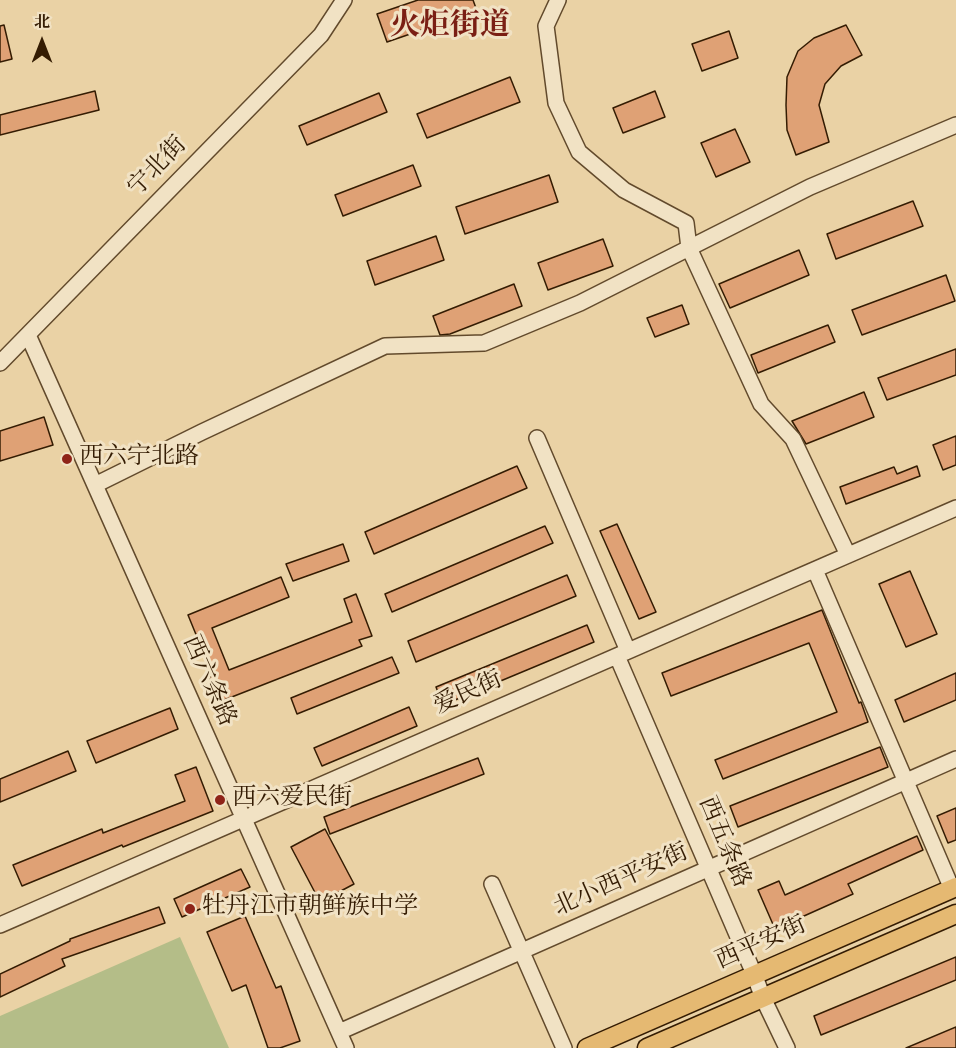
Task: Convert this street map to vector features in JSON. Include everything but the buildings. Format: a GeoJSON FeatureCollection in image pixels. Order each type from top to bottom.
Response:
{"type":"FeatureCollection","features":[{"type":"Feature","properties":{"kind":"main road","name":"西平安街"},"geometry":{"type":"LineString","coordinates":[[587,1048],[954,888]]}},
{"type":"Feature","properties":{"kind":"main road","name":"西平安街"},"geometry":{"type":"LineString","coordinates":[[647,1048],[956,914]]}},
{"type":"Feature","properties":{"kind":"street","name":"宁北街"},"geometry":{"type":"LineString","coordinates":[[0,363],[321,35],[344,0]]}},
{"type":"Feature","properties":{"kind":"street"},"geometry":{"type":"LineString","coordinates":[[558,0],[546,26],[556,103],[579,152],[624,190],[686,223],[689,248],[760,404],[793,440],[848,555]]}},
{"type":"Feature","properties":{"kind":"street"},"geometry":{"type":"LineString","coordinates":[[95,485],[385,346],[484,343],[580,303],[810,187],[956,125]]}},
{"type":"Feature","properties":{"kind":"street","name":"西六条路"},"geometry":{"type":"LineString","coordinates":[[28,335],[346,1048]]}},
{"type":"Feature","properties":{"kind":"street","name":"西五条路"},"geometry":{"type":"LineString","coordinates":[[537,438],[709,868],[763,998],[787,1048]]}},
{"type":"Feature","properties":{"kind":"street","name":"爱民街"},"geometry":{"type":"LineString","coordinates":[[0,924],[956,508]]}},
{"type":"Feature","properties":{"kind":"street"},"geometry":{"type":"LineString","coordinates":[[815,570],[954,888]]}},
{"type":"Feature","properties":{"kind":"street","name":"北小西平安街"},"geometry":{"type":"LineString","coordinates":[[339,1032],[956,759]]}},
{"type":"Feature","properties":{"kind":"street"},"geometry":{"type":"LineString","coordinates":[[492,884],[564,1048]]}},
{"type":"Feature","properties":{"kind":"green space"},"geometry":{"type":"Polygon","coordinates":[[[180,937],[229,1048],[0,1048],[0,1016],[180,937]]]}},
{"type":"Feature","properties":{"kind":"place","name":"西六宁北路"},"geometry":{"type":"Point","coordinates":[67,459]}},
{"type":"Feature","properties":{"kind":"place","name":"西六爱民街"},"geometry":{"type":"Point","coordinates":[220,800]}},
{"type":"Feature","properties":{"kind":"place","name":"牡丹江市朝鲜族中学"},"geometry":{"type":"Point","coordinates":[190,909]}},
{"type":"Feature","properties":{"kind":"district","name":"火炬街道"},"geometry":{"type":"Point","coordinates":[450,29]}}]}
